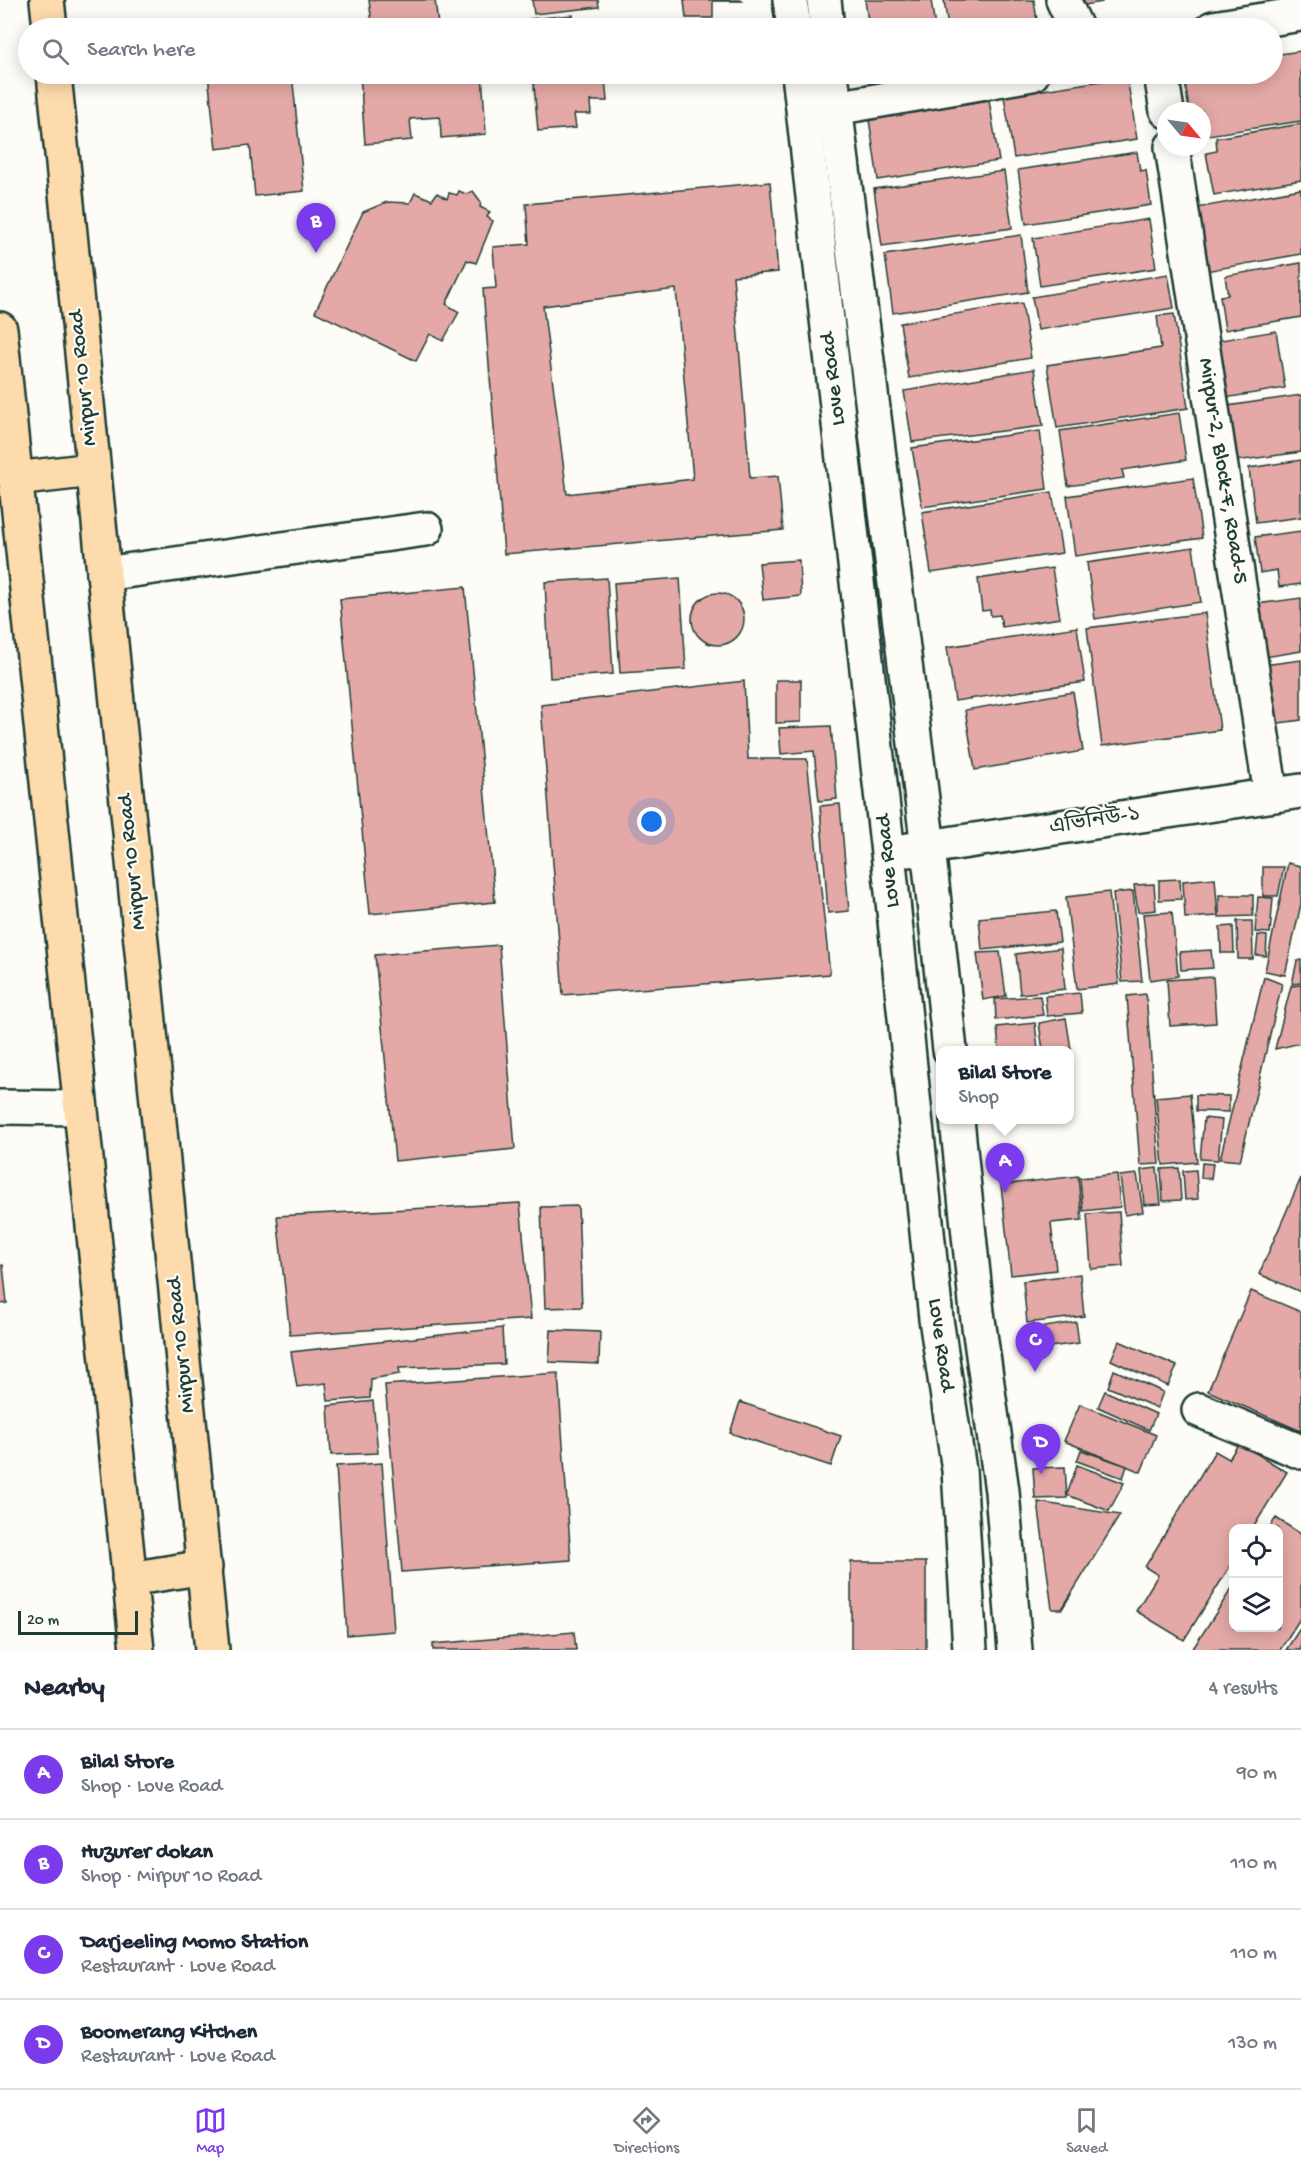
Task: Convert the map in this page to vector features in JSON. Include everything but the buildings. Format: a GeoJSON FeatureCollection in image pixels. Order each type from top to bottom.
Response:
{"type":"FeatureCollection","features":[{"type":"Feature","properties":{"kind":"main road"},"geometry":{"type":"LineString","coordinates":[[47,0],[49,18]]}},
{"type":"Feature","properties":{"kind":"main road","name":"Mirpur 10 Road"},"geometry":{"type":"LineString","coordinates":[[55,84],[212,1650]]}},
{"type":"Feature","properties":{"kind":"main road"},"geometry":{"type":"LineString","coordinates":[[0,329],[137,1650]]}},
{"type":"Feature","properties":{"kind":"main road"},"geometry":{"type":"LineString","coordinates":[[15,479],[93,470]]}},
{"type":"Feature","properties":{"kind":"main road"},"geometry":{"type":"LineString","coordinates":[[129,1579],[205,1567]]}},
{"type":"Feature","properties":{"kind":"street"},"geometry":{"type":"LineString","coordinates":[[790,0],[793,18]]}},
{"type":"Feature","properties":{"kind":"street"},"geometry":{"type":"LineString","coordinates":[[824,0],[826,18]]}},
{"type":"Feature","properties":{"kind":"street"},"geometry":{"type":"LineString","coordinates":[[1063,0],[1071,18]]}},
{"type":"Feature","properties":{"kind":"street"},"geometry":{"type":"LineString","coordinates":[[1276,18],[1301,14]]}},
{"type":"Feature","properties":{"kind":"street","name":"Love Road"},"geometry":{"type":"LineString","coordinates":[[800,84],[888,853],[936,1319],[959,1470],[970,1650]]}},
{"type":"Feature","properties":{"kind":"street","name":"Love Road"},"geometry":{"type":"LineString","coordinates":[[832,84],[928,847],[950,1046]]}},
{"type":"Feature","properties":{"kind":"street"},"geometry":{"type":"LineString","coordinates":[[835,108],[974,84]]}},
{"type":"Feature","properties":{"kind":"street"},"geometry":{"type":"LineString","coordinates":[[1163,84],[1166,102]]}},
{"type":"Feature","properties":{"kind":"street","name":"Mirpur-2, Block-F, Road-5"},"geometry":{"type":"LineString","coordinates":[[1174,156],[1286,793]]}},
{"type":"Feature","properties":{"kind":"street"},"geometry":{"type":"LineString","coordinates":[[104,574],[426,529]]}},
{"type":"Feature","properties":{"kind":"street","name":"এভিনিউ-১"},"geometry":{"type":"LineString","coordinates":[[888,853],[1286,793]]}},
{"type":"Feature","properties":{"kind":"street"},"geometry":{"type":"LineString","coordinates":[[0,1107],[79,1108]]}},
{"type":"Feature","properties":{"kind":"street","name":"Love Road"},"geometry":{"type":"LineString","coordinates":[[958,1124],[977,1312],[1002,1491],[1014,1650]]}},
{"type":"Feature","properties":{"kind":"street"},"geometry":{"type":"LineString","coordinates":[[1199,1410],[1301,1452]]}},
{"type":"Feature","properties":{"kind":"place","name":"Huzurer dokan"},"geometry":{"type":"Point","coordinates":[316,253]}},
{"type":"Feature","properties":{"kind":"place","name":"Bilal Store"},"geometry":{"type":"Point","coordinates":[1005,1193]}},
{"type":"Feature","properties":{"kind":"place","name":"Darjeeling Momo Station"},"geometry":{"type":"Point","coordinates":[1035,1372]}},
{"type":"Feature","properties":{"kind":"place","name":"Boomerang Kitchen"},"geometry":{"type":"Point","coordinates":[1041,1474]}}]}
